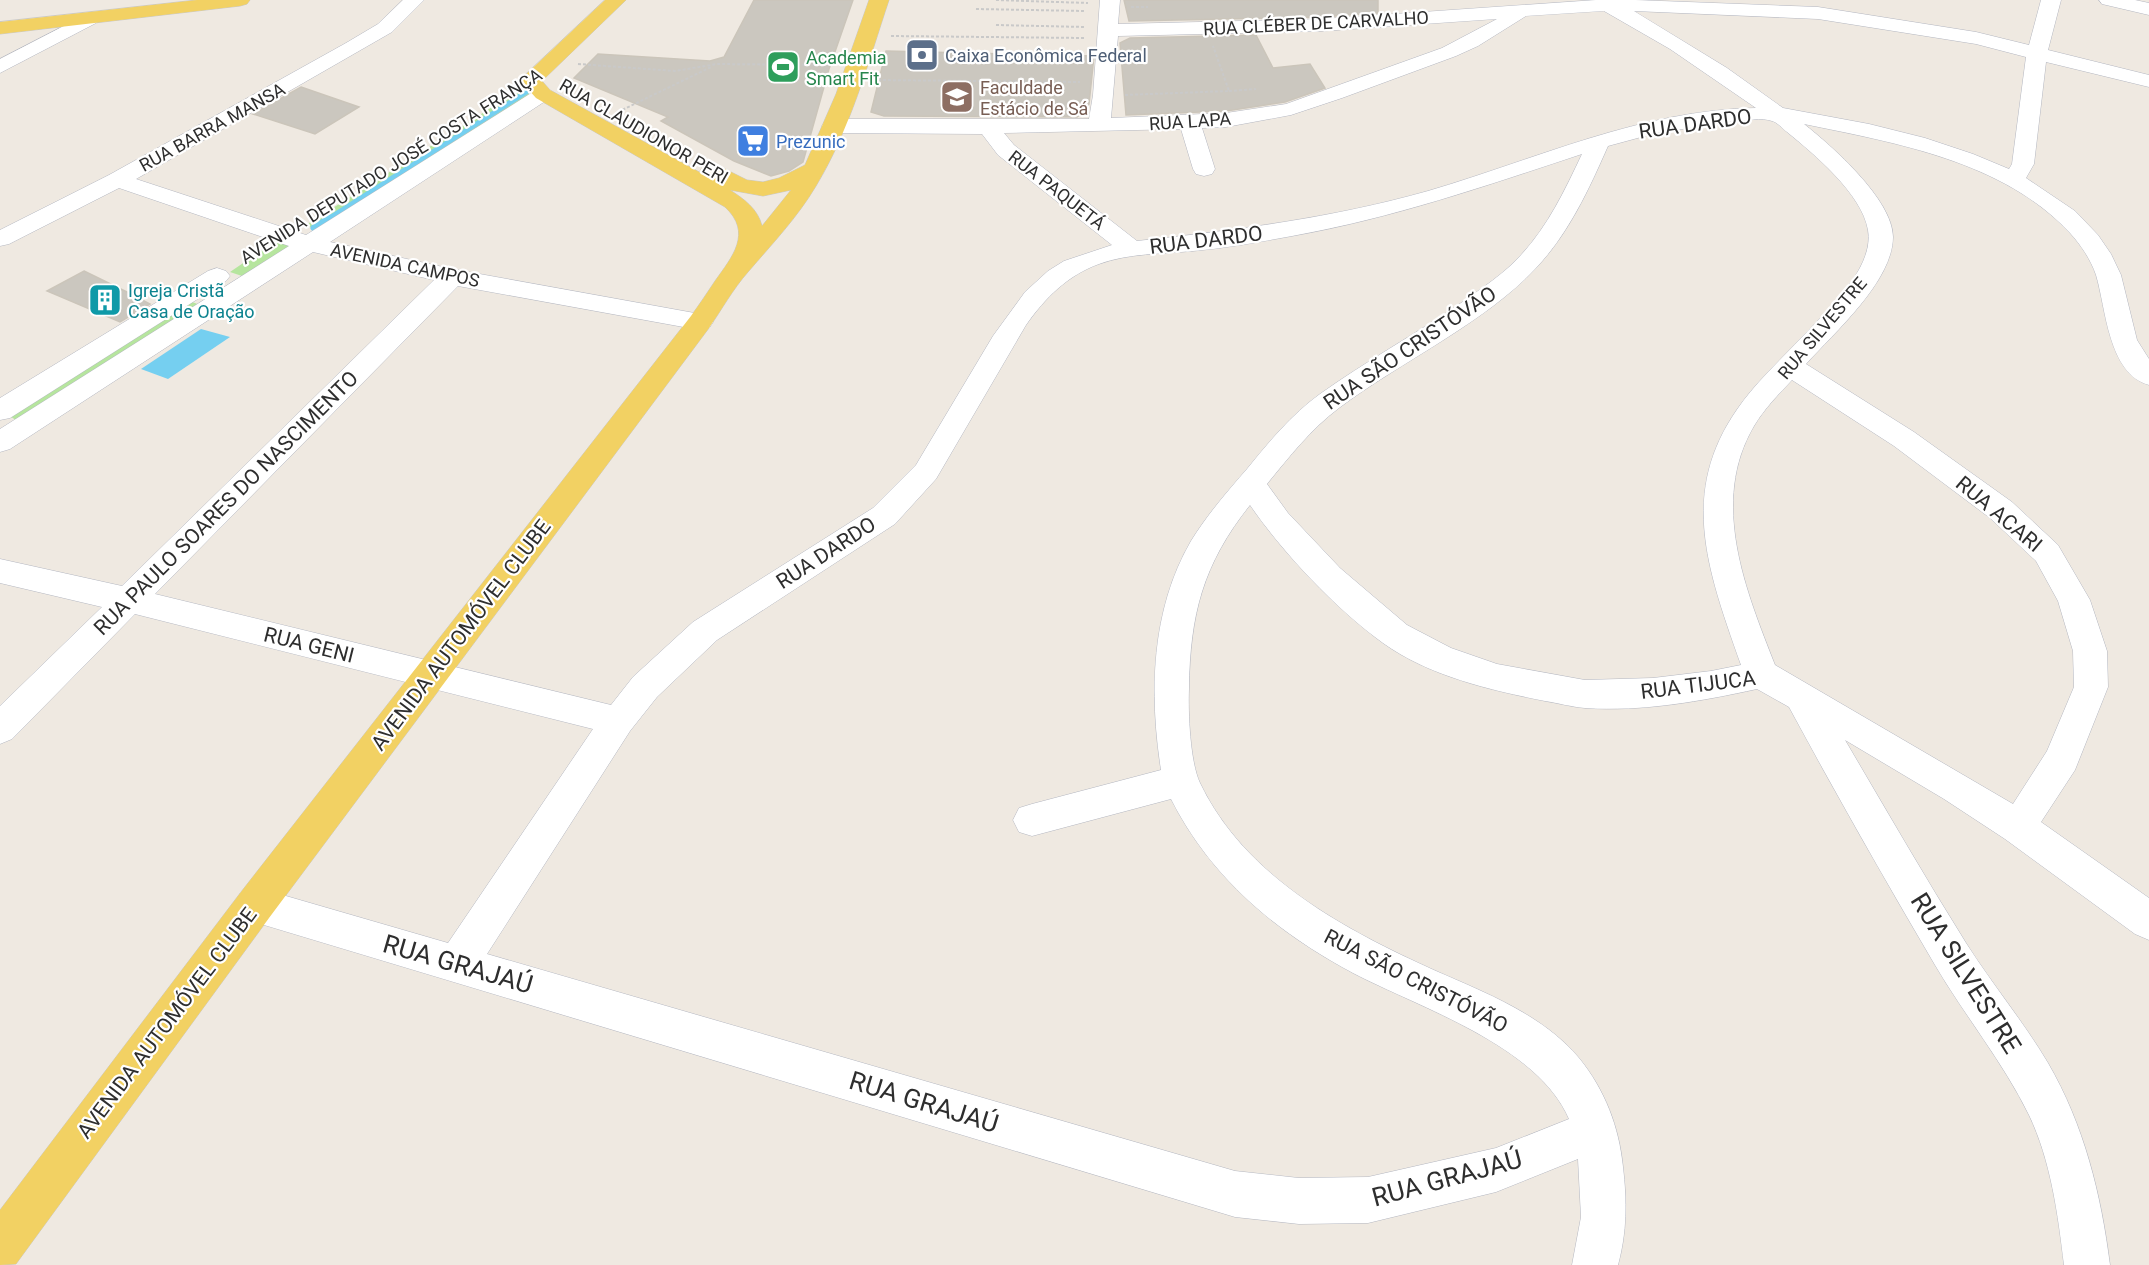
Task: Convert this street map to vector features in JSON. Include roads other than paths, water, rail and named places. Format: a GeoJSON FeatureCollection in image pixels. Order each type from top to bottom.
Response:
{"type":"FeatureCollection","features":[{"type":"Feature","properties":{"kind":"main road"},"geometry":{"type":"LineString","coordinates":[[0,27],[89,19],[240,0]]}},
{"type":"Feature","properties":{"kind":"main road","name":"AVENIDA AUTOMÓVEL CLUBE"},"geometry":{"type":"LineString","coordinates":[[0,1248],[255,904],[700,322],[744,260],[773,231],[814,169],[833,126],[879,0]]}},
{"type":"Feature","properties":{"kind":"main road","name":"AVENIDA DEPUTADO JOSÉ COSTA FRANÇA"},"geometry":{"type":"LineString","coordinates":[[578,64],[625,4]]}},
{"type":"Feature","properties":{"kind":"main road","name":"AVENIDA DEPUTADO JOSÉ COSTA FRANÇA"},"geometry":{"type":"LineString","coordinates":[[544,81],[625,4]]}},
{"type":"Feature","properties":{"kind":"main road","name":"RUA CLAUDIONOR PERI"},"geometry":{"type":"LineString","coordinates":[[544,81],[617,113],[732,184],[746,188],[781,186],[814,169]]}},
{"type":"Feature","properties":{"kind":"main road","name":"RUA CLAUDIONOR PERI"},"geometry":{"type":"LineString","coordinates":[[544,81],[734,202],[743,210],[751,224],[750,245],[744,260]]}},
{"type":"Feature","properties":{"kind":"street"},"geometry":{"type":"LineString","coordinates":[[0,67],[6,54],[62,22],[70,0]]}},
{"type":"Feature","properties":{"kind":"street","name":"RUA BARRA MANSA"},"geometry":{"type":"LineString","coordinates":[[0,240],[117,180],[370,38],[396,19],[414,0]]}},
{"type":"Feature","properties":{"kind":"street"},"geometry":{"type":"LineString","coordinates":[[2013,181],[2023,164],[2037,53],[2051,0]]}},
{"type":"Feature","properties":{"kind":"street"},"geometry":{"type":"LineString","coordinates":[[2109,0],[2149,9]]}},
{"type":"Feature","properties":{"kind":"street","name":"RUA CLÉBER DE CARVALHO"},"geometry":{"type":"LineString","coordinates":[[1109,18],[1207,29],[1322,25],[1600,3],[1818,13],[1942,32],[2149,81]]}},
{"type":"Feature","properties":{"kind":"street","name":"RUA SILVESTRE"},"geometry":{"type":"LineString","coordinates":[[1600,3],[1673,42],[1778,113],[1825,154],[1870,204],[1880,226],[1881,244],[1873,267],[1857,291],[1745,419],[1732,445],[1720,487],[1719,527],[1730,586],[1761,674]]}},
{"type":"Feature","properties":{"kind":"street","name":"RUA LAPA"},"geometry":{"type":"LineString","coordinates":[[833,126],[988,127],[1191,123],[1261,115],[1291,109],[1449,52],[1471,42],[1525,10]]}},
{"type":"Feature","properties":{"kind":"street"},"geometry":{"type":"LineString","coordinates":[[1099,125],[1109,18]]}},
{"type":"Feature","properties":{"kind":"street"},"geometry":{"type":"LineString","coordinates":[[6,54],[89,19]]}},
{"type":"Feature","properties":{"kind":"street","name":"AVENIDA DEPUTADO JOSÉ COSTA FRANÇA"},"geometry":{"type":"LineString","coordinates":[[0,411],[283,236],[544,81]]}},
{"type":"Feature","properties":{"kind":"street","name":"AVENIDA DEPUTADO JOSÉ COSTA FRANÇA"},"geometry":{"type":"LineString","coordinates":[[0,442],[308,244],[544,81]]}},
{"type":"Feature","properties":{"kind":"street","name":"RUA DARDO"},"geometry":{"type":"LineString","coordinates":[[458,963],[618,721],[645,687],[705,631],[884,516],[907,495],[926,472],[1025,306],[1059,274],[1080,263],[1131,248],[1212,242],[1341,219],[1457,189],[1599,141],[1673,122],[1721,116],[1778,113],[1857,128],[1912,142],[1977,164],[2013,181],[2061,211],[2077,225],[2095,248],[2108,271],[2120,333],[2128,353],[2149,376]]}},
{"type":"Feature","properties":{"kind":"street"},"geometry":{"type":"LineString","coordinates":[[1191,123],[1204,169]]}},
{"type":"Feature","properties":{"kind":"street","name":"RUA PAQUETÁ"},"geometry":{"type":"LineString","coordinates":[[988,127],[1006,150],[1131,248]]}},
{"type":"Feature","properties":{"kind":"street","name":"RUA SÃO CRISTÓVÃO"},"geometry":{"type":"LineString","coordinates":[[1595,1265],[1605,1216],[1596,1130],[1578,1093],[1552,1059],[1513,1030],[1470,1006],[1393,973],[1329,939],[1256,885],[1215,841],[1181,781],[1171,696],[1172,647],[1183,597],[1197,559],[1220,523],[1291,435],[1335,396],[1460,316],[1503,284],[1535,255],[1563,216],[1599,141]]}},
{"type":"Feature","properties":{"kind":"street","name":"AVENIDA CAMPOS"},"geometry":{"type":"LineString","coordinates":[[117,180],[308,244],[452,277],[700,322]]}},
{"type":"Feature","properties":{"kind":"street","name":"RUA PAULO SOARES DO NASCIMENTO"},"geometry":{"type":"LineString","coordinates":[[0,729],[452,277]]}},
{"type":"Feature","properties":{"kind":"street","name":"RUA ACARI"},"geometry":{"type":"LineString","coordinates":[[1790,366],[1904,439],[2001,510],[2047,553],[2074,600],[2090,651],[2091,687],[2062,759],[2018,827]]}},
{"type":"Feature","properties":{"kind":"street","name":"RUA TIJUCA"},"geometry":{"type":"LineString","coordinates":[[1251,484],[1277,521],[1329,577],[1395,634],[1439,658],[1497,678],[1585,694],[1653,692],[1711,685],[1761,674],[1957,788],[2018,827],[2149,921]]}},
{"type":"Feature","properties":{"kind":"street","name":"RUA GENI"},"geometry":{"type":"LineString","coordinates":[[0,571],[618,721]]}},
{"type":"Feature","properties":{"kind":"street","name":"RUA SILVESTRE"},"geometry":{"type":"LineString","coordinates":[[1801,698],[1953,959],[2035,1082],[2062,1143],[2078,1195],[2087,1265]]}},
{"type":"Feature","properties":{"kind":"street"},"geometry":{"type":"LineString","coordinates":[[1032,820],[1181,781]]}},
{"type":"Feature","properties":{"kind":"street","name":"RUA GRAJAÚ"},"geometry":{"type":"LineString","coordinates":[[255,904],[1235,1194],[1299,1201],[1368,1200],[1496,1170],[1596,1130]]}},
{"type":"Feature","properties":{"kind":"water"},"geometry":{"type":"Polygon","coordinates":[[[201,329],[230,337],[168,379],[141,369],[201,329]]]}},
{"type":"Feature","properties":{"kind":"waterway"},"geometry":{"type":"LineString","coordinates":[[328,219],[531,89]]}},
{"type":"Feature","properties":{"kind":"waterway"},"geometry":{"type":"LineString","coordinates":[[314,228],[330,218]]}},
{"type":"Feature","properties":{"kind":"place","name":"Caixa Econômica Federal"},"geometry":{"type":"Point","coordinates":[922,55]}},
{"type":"Feature","properties":{"kind":"place","name":"Academia Smart Fit"},"geometry":{"type":"Point","coordinates":[783,67]}},
{"type":"Feature","properties":{"kind":"place","name":"Faculdade Estácio de Sá"},"geometry":{"type":"Point","coordinates":[957,97]}},
{"type":"Feature","properties":{"kind":"place","name":"Prezunic"},"geometry":{"type":"Point","coordinates":[753,141]}},
{"type":"Feature","properties":{"kind":"place","name":"Igreja Cristã Casa de Oração"},"geometry":{"type":"Point","coordinates":[105,300]}}]}
